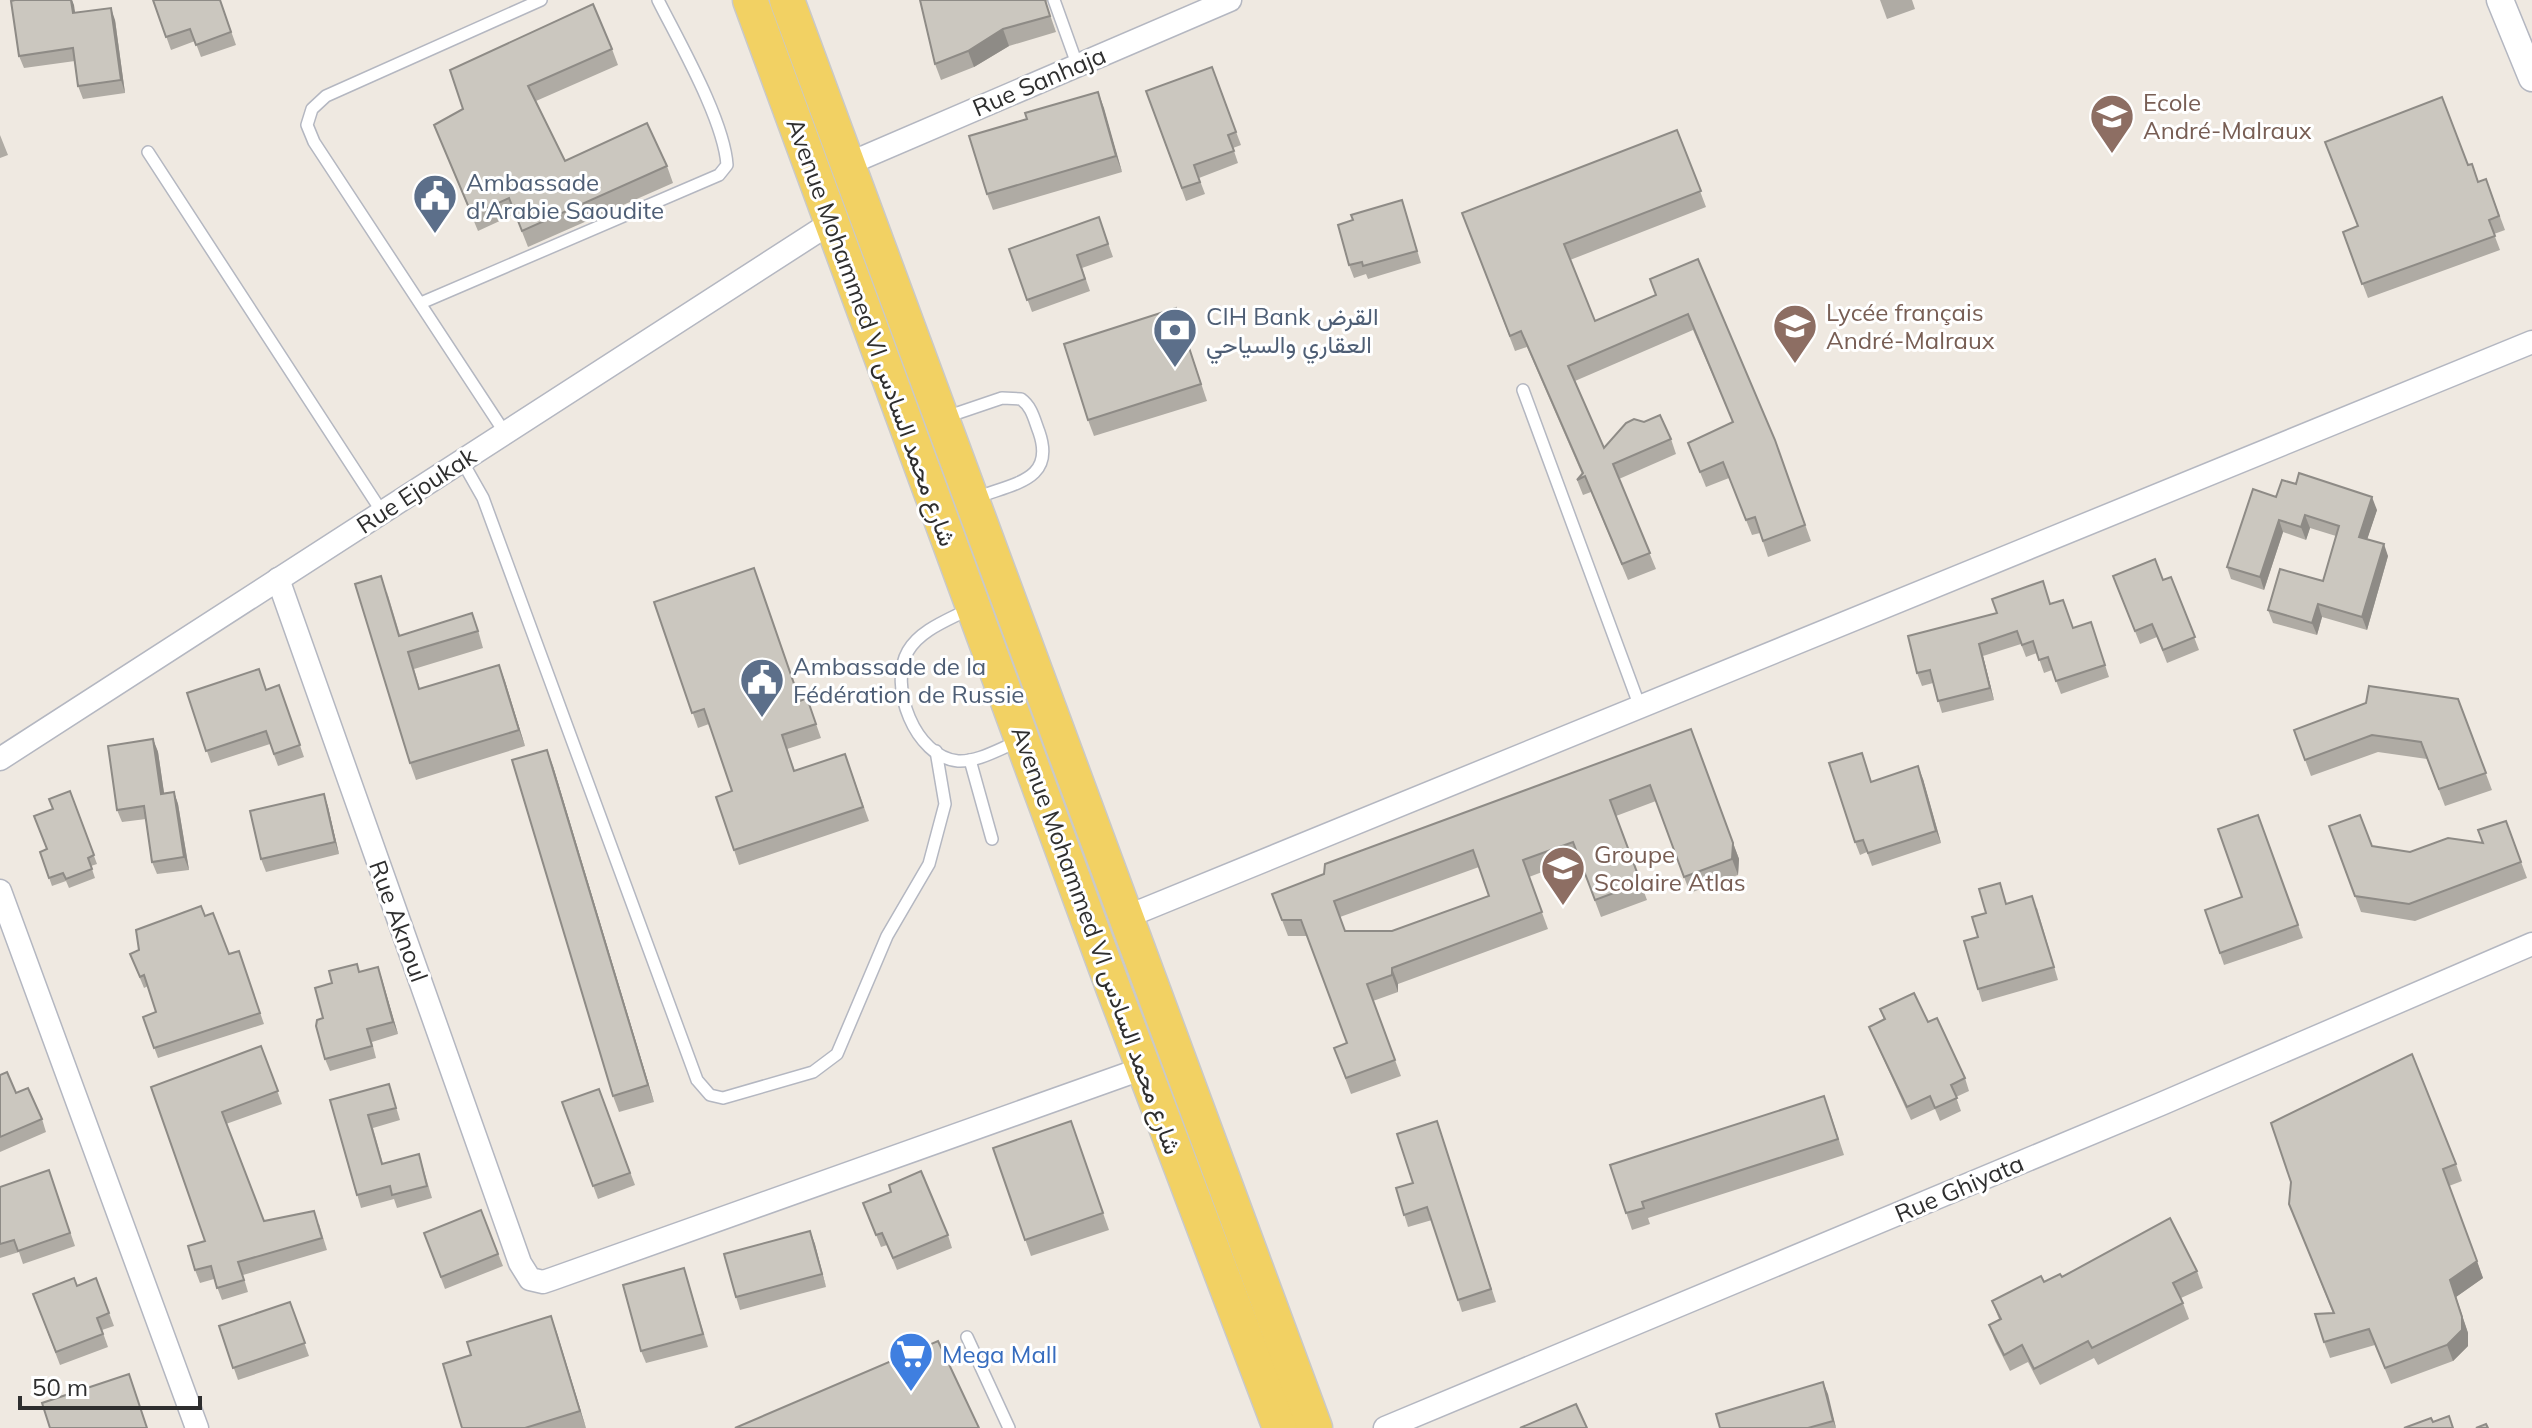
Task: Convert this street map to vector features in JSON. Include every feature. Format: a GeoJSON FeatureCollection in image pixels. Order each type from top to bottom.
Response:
{"type":"FeatureCollection","features":[{"type":"Feature","properties":{"kind":"main road","name":"Avenue Mohammed VI شارع محمد السادس"},"geometry":{"type":"LineString","coordinates":[[750,0],[1022,740],[1280,1428]]}},
{"type":"Feature","properties":{"kind":"main road","name":"Avenue Mohammed VI شارع محمد السادس"},"geometry":{"type":"LineString","coordinates":[[787,0],[1315,1428]]}},
{"type":"Feature","properties":{"kind":"street","name":"Rue Sanhaja"},"geometry":{"type":"LineString","coordinates":[[848,164],[1230,0]]}},
{"type":"Feature","properties":{"kind":"street"},"geometry":{"type":"LineString","coordinates":[[2500,0],[2532,78]]}},
{"type":"Feature","properties":{"kind":"street","name":"Rue Ejoukak"},"geometry":{"type":"LineString","coordinates":[[0,759],[832,222]]}},
{"type":"Feature","properties":{"kind":"street"},"geometry":{"type":"LineString","coordinates":[[1126,917],[2532,342]]}},
{"type":"Feature","properties":{"kind":"street","name":"Rue Aknoul"},"geometry":{"type":"LineString","coordinates":[[278,579],[520,1263],[530,1279],[543,1282],[1144,1068]]}},
{"type":"Feature","properties":{"kind":"street"},"geometry":{"type":"LineString","coordinates":[[0,891],[197,1428]]}},
{"type":"Feature","properties":{"kind":"street","name":"Rue Ghiyata"},"geometry":{"type":"LineString","coordinates":[[1385,1428],[2146,1110],[2532,944]]}},
{"type":"Feature","properties":{"kind":"lane"},"geometry":{"type":"LineString","coordinates":[[505,433],[314,142],[307,125],[312,109],[326,96],[541,0]]}},
{"type":"Feature","properties":{"kind":"lane"},"geometry":{"type":"LineString","coordinates":[[421,303],[625,212],[719,175],[727,165],[726,150],[712,115],[658,0]]}},
{"type":"Feature","properties":{"kind":"lane"},"geometry":{"type":"LineString","coordinates":[[1054,0],[1077,64]]}},
{"type":"Feature","properties":{"kind":"lane"},"geometry":{"type":"LineString","coordinates":[[148,152],[382,512]]}},
{"type":"Feature","properties":{"kind":"lane"},"geometry":{"type":"LineString","coordinates":[[1523,390],[1640,707]]}},
{"type":"Feature","properties":{"kind":"lane"},"geometry":{"type":"LineString","coordinates":[[942,419],[1008,397],[1021,399],[1032,413],[1045,452],[1042,467],[1030,476],[972,499]]}},
{"type":"Feature","properties":{"kind":"lane"},"geometry":{"type":"LineString","coordinates":[[462,461],[483,498],[697,1080],[710,1095],[723,1098],[813,1072],[837,1054],[887,936],[929,864],[945,804],[936,751]]}},
{"type":"Feature","properties":{"kind":"lane"},"geometry":{"type":"LineString","coordinates":[[973,607],[933,628],[910,648],[901,666],[899,687],[905,710],[936,751],[955,761],[970,760],[1022,740]]}},
{"type":"Feature","properties":{"kind":"lane"},"geometry":{"type":"LineString","coordinates":[[970,760],[992,839]]}},
{"type":"Feature","properties":{"kind":"lane"},"geometry":{"type":"LineString","coordinates":[[967,1337],[1009,1428]]}},
{"type":"Feature","properties":{"kind":"building"},"geometry":{"type":"Polygon","coordinates":[[[71,0],[73,13],[111,8],[121,80],[78,86],[73,48],[19,56],[11,1],[71,0]]]}},
{"type":"Feature","properties":{"kind":"building"},"geometry":{"type":"Polygon","coordinates":[[[153,0],[220,0],[231,32],[196,45],[190,29],[166,37],[153,0]]]}},
{"type":"Feature","properties":{"kind":"building"},"geometry":{"type":"Polygon","coordinates":[[[920,0],[1045,0],[1050,16],[1003,29],[968,51],[935,64],[920,0]]]}},
{"type":"Feature","properties":{"kind":"building"},"geometry":{"type":"Polygon","coordinates":[[[593,4],[612,49],[528,86],[565,161],[647,123],[667,166],[522,231],[509,198],[472,215],[434,125],[463,109],[450,70],[593,4]]]}},
{"type":"Feature","properties":{"kind":"building"},"geometry":{"type":"Polygon","coordinates":[[[1212,67],[1236,132],[1228,135],[1234,151],[1194,165],[1200,182],[1182,188],[1146,91],[1212,67]]]}},
{"type":"Feature","properties":{"kind":"building"},"geometry":{"type":"Polygon","coordinates":[[[1098,92],[1116,156],[987,194],[969,136],[1027,119],[1025,113],[1098,92]]]}},
{"type":"Feature","properties":{"kind":"building"},"geometry":{"type":"Polygon","coordinates":[[[2442,97],[2468,165],[2472,164],[2478,182],[2486,179],[2499,216],[2489,220],[2495,236],[2362,284],[2343,232],[2358,226],[2325,142],[2442,97]]]}},
{"type":"Feature","properties":{"kind":"building"},"geometry":{"type":"Polygon","coordinates":[[[1677,130],[1701,191],[1564,244],[1595,321],[1656,295],[1650,279],[1698,259],[1775,440],[1805,525],[1763,541],[1755,517],[1746,520],[1723,462],[1700,472],[1688,443],[1733,422],[1688,314],[1568,366],[1604,448],[1626,423],[1634,419],[1644,422],[1660,415],[1671,439],[1613,464],[1650,553],[1622,564],[1585,476],[1577,480],[1583,473],[1521,331],[1510,336],[1462,213],[1677,130]]]}},
{"type":"Feature","properties":{"kind":"building"},"geometry":{"type":"Polygon","coordinates":[[[1402,200],[1417,251],[1363,266],[1362,262],[1349,265],[1338,225],[1353,220],[1351,215],[1402,200]]]}},
{"type":"Feature","properties":{"kind":"building"},"geometry":{"type":"Polygon","coordinates":[[[1099,217],[1108,244],[1077,255],[1085,279],[1027,300],[1009,249],[1099,217]]]}},
{"type":"Feature","properties":{"kind":"building"},"geometry":{"type":"Polygon","coordinates":[[[1176,308],[1201,384],[1088,420],[1064,344],[1176,308]]]}},
{"type":"Feature","properties":{"kind":"building"},"geometry":{"type":"Polygon","coordinates":[[[2299,473],[2372,497],[2359,537],[2384,544],[2362,617],[2318,604],[2312,623],[2268,610],[2280,569],[2323,581],[2339,526],[2305,515],[2301,527],[2279,520],[2260,577],[2227,567],[2253,489],[2276,497],[2282,480],[2296,484],[2299,473]]]}},
{"type":"Feature","properties":{"kind":"building"},"geometry":{"type":"Polygon","coordinates":[[[2155,559],[2163,580],[2171,577],[2195,637],[2163,650],[2152,624],[2135,631],[2113,576],[2155,559]]]}},
{"type":"Feature","properties":{"kind":"building"},"geometry":{"type":"Polygon","coordinates":[[[754,568],[800,701],[807,698],[816,724],[782,735],[794,771],[845,754],[863,807],[734,850],[716,797],[732,791],[704,709],[692,713],[654,602],[754,568]]]}},
{"type":"Feature","properties":{"kind":"building"},"geometry":{"type":"Polygon","coordinates":[[[381,576],[399,636],[472,613],[478,631],[408,652],[419,689],[499,665],[519,730],[410,763],[355,584],[381,576]]]}},
{"type":"Feature","properties":{"kind":"building"},"geometry":{"type":"Polygon","coordinates":[[[2043,581],[2050,604],[2063,600],[2073,628],[2091,622],[2105,665],[2056,681],[2048,657],[2039,660],[2033,641],[2022,645],[2017,631],[1979,644],[1990,688],[1938,701],[1930,670],[1917,673],[1908,636],[1997,613],[1992,599],[2043,581]]]}},
{"type":"Feature","properties":{"kind":"building"},"geometry":{"type":"Polygon","coordinates":[[[259,669],[266,690],[279,685],[300,745],[274,754],[266,731],[206,751],[187,693],[259,669]]]}},
{"type":"Feature","properties":{"kind":"building"},"geometry":{"type":"Polygon","coordinates":[[[2369,686],[2458,699],[2486,773],[2439,789],[2421,742],[2372,735],[2305,760],[2294,730],[2366,703],[2369,686]]]}},
{"type":"Feature","properties":{"kind":"building"},"geometry":{"type":"Polygon","coordinates":[[[1691,729],[1733,843],[1732,859],[1684,877],[1650,785],[1610,800],[1641,883],[1595,900],[1573,842],[1523,860],[1542,912],[1392,968],[1392,975],[1367,984],[1395,1060],[1346,1078],[1334,1048],[1347,1043],[1301,920],[1282,920],[1272,894],[1324,874],[1325,864],[1691,729]],[[1473,850],[1334,901],[1345,931],[1392,931],[1489,896],[1473,850]]]}},
{"type":"Feature","properties":{"kind":"building"},"geometry":{"type":"Polygon","coordinates":[[[153,739],[161,794],[174,792],[184,857],[152,862],[144,806],[117,810],[108,746],[153,739]]]}},
{"type":"Feature","properties":{"kind":"building"},"geometry":{"type":"Polygon","coordinates":[[[547,750],[648,1085],[613,1096],[512,760],[547,750]]]}},
{"type":"Feature","properties":{"kind":"building"},"geometry":{"type":"Polygon","coordinates":[[[1862,753],[1871,782],[1918,766],[1936,831],[1868,853],[1863,840],[1855,842],[1829,763],[1862,753]]]}},
{"type":"Feature","properties":{"kind":"building"},"geometry":{"type":"Polygon","coordinates":[[[70,791],[94,855],[88,858],[92,869],[66,879],[63,873],[49,878],[40,852],[47,849],[34,816],[53,809],[49,799],[70,791]]]}},
{"type":"Feature","properties":{"kind":"building"},"geometry":{"type":"Polygon","coordinates":[[[324,794],[335,842],[261,859],[250,811],[324,794]]]}},
{"type":"Feature","properties":{"kind":"building"},"geometry":{"type":"Polygon","coordinates":[[[2258,815],[2298,925],[2220,953],[2205,910],[2242,897],[2218,829],[2258,815]]]}},
{"type":"Feature","properties":{"kind":"building"},"geometry":{"type":"Polygon","coordinates":[[[2360,815],[2372,846],[2410,852],[2448,838],[2483,843],[2478,830],[2506,821],[2521,862],[2409,904],[2355,896],[2329,826],[2360,815]]]}},
{"type":"Feature","properties":{"kind":"building"},"geometry":{"type":"Polygon","coordinates":[[[2000,883],[2006,904],[2032,896],[2054,967],[1978,989],[1964,941],[1978,937],[1972,917],[1986,913],[1979,889],[2000,883]]]}},
{"type":"Feature","properties":{"kind":"building"},"geometry":{"type":"Polygon","coordinates":[[[201,906],[205,916],[213,913],[229,954],[239,951],[260,1013],[154,1048],[143,1017],[156,1012],[144,975],[140,977],[130,954],[139,950],[136,930],[201,906]]]}},
{"type":"Feature","properties":{"kind":"building"},"geometry":{"type":"Polygon","coordinates":[[[357,964],[359,972],[378,967],[393,1022],[367,1029],[372,1046],[325,1059],[316,1026],[317,1020],[323,1018],[315,988],[332,983],[329,971],[357,964]]]}},
{"type":"Feature","properties":{"kind":"building"},"geometry":{"type":"Polygon","coordinates":[[[1914,993],[1928,1022],[1937,1018],[1965,1078],[1951,1085],[1957,1098],[1935,1108],[1930,1096],[1907,1107],[1869,1027],[1885,1019],[1880,1009],[1914,993]]]}},
{"type":"Feature","properties":{"kind":"building"},"geometry":{"type":"Polygon","coordinates":[[[261,1046],[278,1091],[222,1112],[264,1221],[314,1211],[322,1238],[238,1262],[244,1280],[217,1288],[211,1266],[195,1270],[188,1246],[205,1241],[151,1087],[261,1046]]]}},
{"type":"Feature","properties":{"kind":"building"},"geometry":{"type":"Polygon","coordinates":[[[2412,1054],[2456,1164],[2443,1169],[2477,1261],[2450,1280],[2462,1317],[2462,1330],[2447,1345],[2385,1368],[2369,1329],[2324,1342],[2315,1314],[2334,1313],[2289,1204],[2291,1182],[2271,1123],[2412,1054]]]}},
{"type":"Feature","properties":{"kind":"building"},"geometry":{"type":"Polygon","coordinates":[[[7,1072],[16,1093],[28,1088],[42,1119],[0,1137],[0,1075],[7,1072]]]}},
{"type":"Feature","properties":{"kind":"building"},"geometry":{"type":"Polygon","coordinates":[[[389,1084],[396,1108],[368,1115],[382,1164],[419,1154],[427,1186],[392,1195],[390,1186],[357,1195],[330,1100],[389,1084]]]}},
{"type":"Feature","properties":{"kind":"building"},"geometry":{"type":"Polygon","coordinates":[[[599,1089],[630,1173],[593,1186],[562,1102],[599,1089]]]}},
{"type":"Feature","properties":{"kind":"building"},"geometry":{"type":"Polygon","coordinates":[[[1824,1096],[1838,1139],[1642,1202],[1644,1208],[1626,1213],[1610,1165],[1824,1096]]]}},
{"type":"Feature","properties":{"kind":"building"},"geometry":{"type":"Polygon","coordinates":[[[1071,1121],[1103,1213],[1025,1240],[993,1148],[1071,1121]]]}},
{"type":"Feature","properties":{"kind":"building"},"geometry":{"type":"Polygon","coordinates":[[[1437,1121],[1491,1289],[1458,1300],[1427,1207],[1404,1215],[1396,1188],[1413,1183],[1397,1134],[1437,1121]]]}},
{"type":"Feature","properties":{"kind":"building"},"geometry":{"type":"Polygon","coordinates":[[[49,1170],[70,1233],[18,1251],[14,1240],[0,1244],[0,1187],[49,1170]]]}},
{"type":"Feature","properties":{"kind":"building"},"geometry":{"type":"Polygon","coordinates":[[[921,1171],[948,1235],[893,1258],[882,1233],[876,1235],[863,1203],[891,1192],[889,1185],[921,1171]]]}},
{"type":"Feature","properties":{"kind":"building"},"geometry":{"type":"Polygon","coordinates":[[[481,1210],[498,1254],[441,1277],[424,1233],[481,1210]]]}},
{"type":"Feature","properties":{"kind":"building"},"geometry":{"type":"Polygon","coordinates":[[[2170,1218],[2197,1271],[2173,1283],[2183,1303],[2092,1348],[2088,1341],[2034,1369],[2022,1345],[2004,1355],[1989,1325],[2001,1319],[1992,1301],[2041,1276],[2044,1282],[2060,1274],[2062,1277],[2170,1218]]]}},
{"type":"Feature","properties":{"kind":"building"},"geometry":{"type":"Polygon","coordinates":[[[810,1231],[822,1274],[736,1297],[724,1254],[810,1231]]]}},
{"type":"Feature","properties":{"kind":"building"},"geometry":{"type":"Polygon","coordinates":[[[684,1268],[703,1334],[641,1351],[623,1285],[684,1268]]]}},
{"type":"Feature","properties":{"kind":"building"},"geometry":{"type":"Polygon","coordinates":[[[74,1278],[77,1286],[96,1278],[109,1313],[97,1318],[103,1334],[56,1352],[33,1294],[74,1278]]]}},
{"type":"Feature","properties":{"kind":"building"},"geometry":{"type":"Polygon","coordinates":[[[290,1302],[305,1343],[233,1368],[219,1326],[290,1302]]]}},
{"type":"Feature","properties":{"kind":"building"},"geometry":{"type":"Polygon","coordinates":[[[551,1316],[580,1411],[525,1428],[462,1428],[443,1364],[471,1355],[467,1342],[551,1316]]]}},
{"type":"Feature","properties":{"kind":"building","name":"Mega Mall"},"geometry":{"type":"Polygon","coordinates":[[[938,1341],[979,1428],[735,1428],[938,1341]]]}},
{"type":"Feature","properties":{"kind":"building"},"geometry":{"type":"Polygon","coordinates":[[[129,1374],[147,1428],[50,1428],[42,1403],[129,1374]]]}},
{"type":"Feature","properties":{"kind":"building"},"geometry":{"type":"Polygon","coordinates":[[[1823,1382],[1833,1421],[1808,1428],[1720,1428],[1716,1414],[1823,1382]]]}},
{"type":"Feature","properties":{"kind":"building"},"geometry":{"type":"Polygon","coordinates":[[[1576,1404],[1587,1428],[1520,1428],[1576,1404]]]}},
{"type":"Feature","properties":{"kind":"building"},"geometry":{"type":"Polygon","coordinates":[[[2449,1416],[2453,1428],[2404,1428],[2431,1418],[2433,1422],[2449,1416]]]}},
{"type":"Feature","properties":{"kind":"place","name":"Ecole André-Malraux"},"geometry":{"type":"Point","coordinates":[2112,155]}},
{"type":"Feature","properties":{"kind":"place","name":"Ambassade d'Arabie Saoudite"},"geometry":{"type":"Point","coordinates":[435,235]}},
{"type":"Feature","properties":{"kind":"place","name":"Lycée français André-Malraux"},"geometry":{"type":"Point","coordinates":[1795,365]}},
{"type":"Feature","properties":{"kind":"place","name":"CIH Bank القرض العقاري والسياحي"},"geometry":{"type":"Point","coordinates":[1175,369]}},
{"type":"Feature","properties":{"kind":"place","name":"Ambassade de la Fédération de Russie"},"geometry":{"type":"Point","coordinates":[762,719]}},
{"type":"Feature","properties":{"kind":"place","name":"Groupe Scolaire Atlas"},"geometry":{"type":"Point","coordinates":[1563,907]}},
{"type":"Feature","properties":{"kind":"place","name":"Mega Mall"},"geometry":{"type":"Point","coordinates":[911,1393]}}]}
